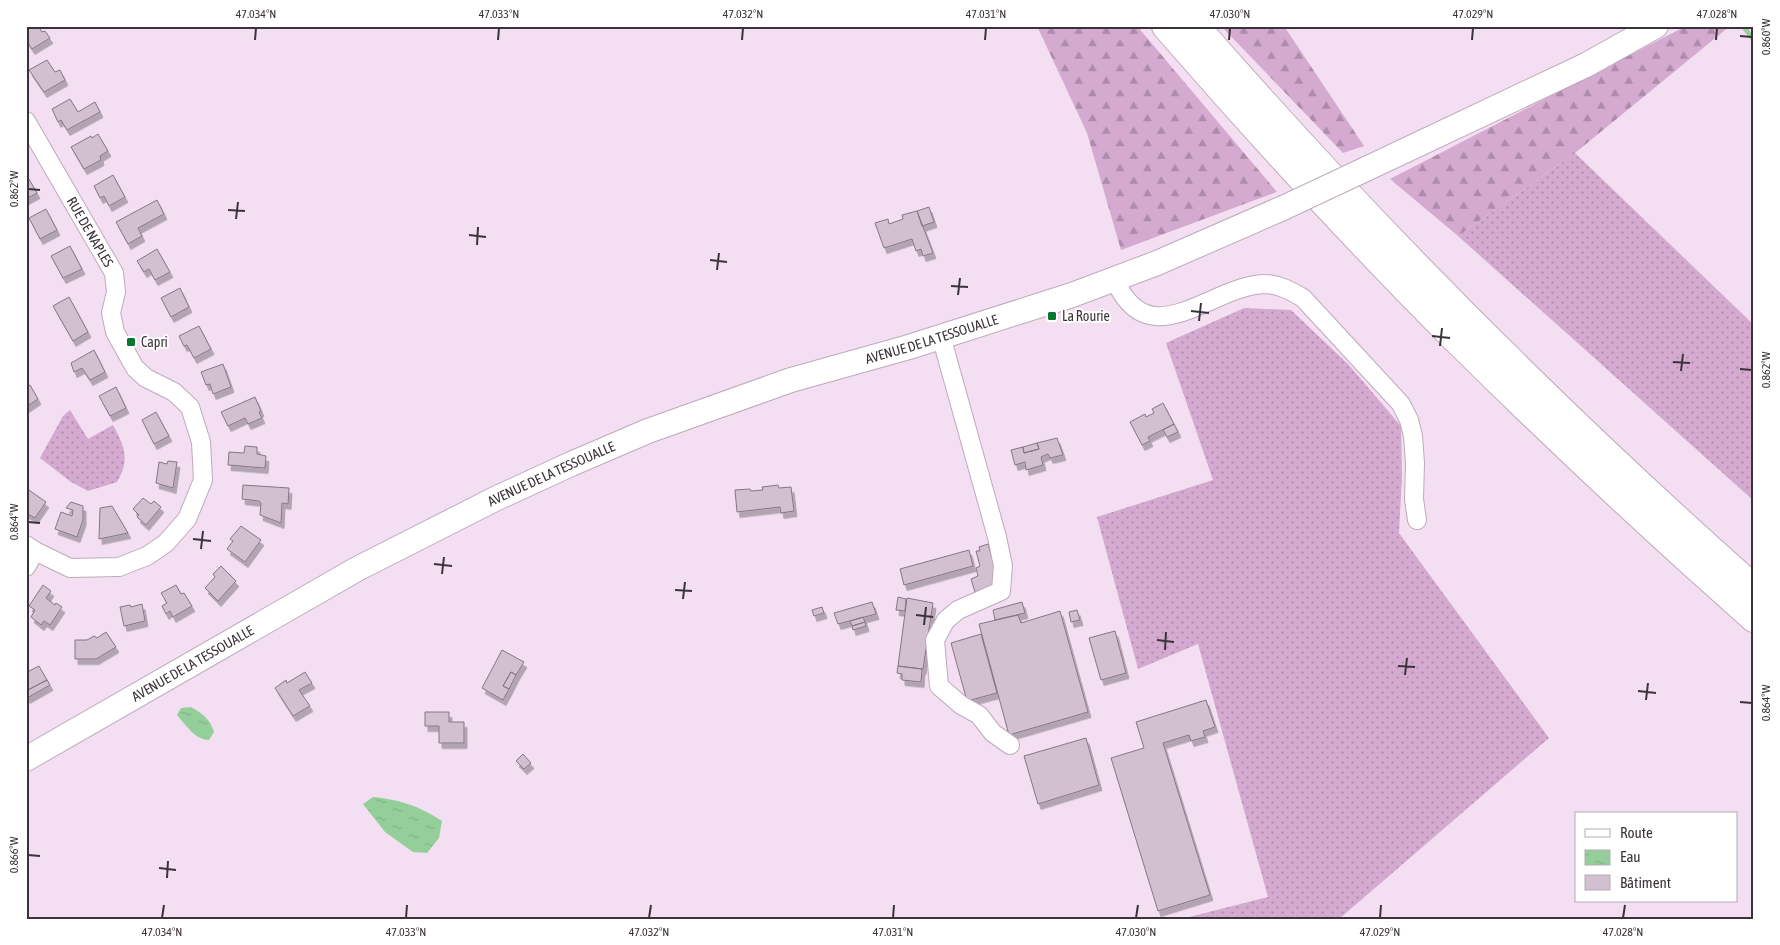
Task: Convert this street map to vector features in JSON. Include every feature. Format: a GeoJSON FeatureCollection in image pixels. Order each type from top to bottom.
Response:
{"type":"FeatureCollection","features":[{"type":"Feature","properties":{"kind":"highway"},"geometry":{"type":"LineString","coordinates":[[1166,26],[1295,171],[1446,329],[1610,488],[1754,618]]}},
{"type":"Feature","properties":{"kind":"highway"},"geometry":{"type":"LineString","coordinates":[[1195,26],[1310,156],[1468,320],[1626,472],[1754,589]]}},
{"type":"Feature","properties":{"kind":"main road","name":"AVENUE DE LA TESSOUALLE"},"geometry":{"type":"LineString","coordinates":[[26,759],[357,569],[497,498],[570,464],[648,431],[791,380],[1029,310],[1114,280],[1199,246],[1586,65],[1656,26]]}},
{"type":"Feature","properties":{"kind":"street","name":"RUE DE NAPLES"},"geometry":{"type":"LineString","coordinates":[[26,121],[114,273],[116,292],[111,313],[115,332],[135,368],[146,378],[174,392],[190,407],[201,442],[203,480],[186,519],[166,543],[147,556],[119,568],[70,568],[31,548]]}},
{"type":"Feature","properties":{"kind":"street"},"geometry":{"type":"LineString","coordinates":[[1114,280],[1121,293],[1132,306],[1154,316],[1181,314],[1232,292],[1264,284],[1284,288],[1303,298],[1401,404],[1409,420],[1413,436],[1415,463],[1414,500],[1418,520]]}},
{"type":"Feature","properties":{"kind":"street"},"geometry":{"type":"LineString","coordinates":[[941,336],[997,537],[1003,566],[1001,591],[958,610],[946,620],[935,640],[939,686],[960,705],[979,715],[993,733],[1010,744]]}},
{"type":"Feature","properties":{"kind":"street"},"geometry":{"type":"LineString","coordinates":[[26,567],[31,548]]}},
{"type":"Feature","properties":{"kind":"green space"},"geometry":{"type":"Polygon","coordinates":[[[1037,26],[1137,26],[1277,192],[1121,250],[1087,133],[1037,26]]]}},
{"type":"Feature","properties":{"kind":"green space"},"geometry":{"type":"Polygon","coordinates":[[[1221,26],[1284,26],[1364,146],[1343,153],[1221,26]]]}},
{"type":"Feature","properties":{"kind":"green space"},"geometry":{"type":"Polygon","coordinates":[[[1686,26],[1730,26],[1575,153],[1458,236],[1390,179],[1686,26]]]}},
{"type":"Feature","properties":{"kind":"green space"},"geometry":{"type":"Polygon","coordinates":[[[1575,153],[1754,325],[1754,501],[1458,236],[1575,153]]]}},
{"type":"Feature","properties":{"kind":"green space"},"geometry":{"type":"Polygon","coordinates":[[[1244,308],[1291,310],[1348,364],[1401,426],[1402,476],[1399,533],[1549,738],[1339,919],[1181,919],[1268,897],[1198,644],[1138,669],[1097,517],[1213,480],[1166,343],[1244,308]]]}},
{"type":"Feature","properties":{"kind":"green space"},"geometry":{"type":"Polygon","coordinates":[[[70,410],[88,439],[113,425],[121,440],[125,460],[117,482],[88,491],[71,482],[40,458],[63,416],[70,410]]]}},
{"type":"Feature","properties":{"kind":"water"},"geometry":{"type":"Polygon","coordinates":[[[191,707],[208,720],[214,732],[209,740],[195,735],[177,715],[181,708],[191,707]]]}},
{"type":"Feature","properties":{"kind":"water"},"geometry":{"type":"Polygon","coordinates":[[[373,797],[409,804],[442,821],[439,838],[427,853],[413,852],[385,832],[363,804],[373,797]]]}},
{"type":"Feature","properties":{"kind":"building"},"geometry":{"type":"Polygon","coordinates":[[[26,26],[38,26],[50,38],[32,49],[26,40],[26,26]]]}},
{"type":"Feature","properties":{"kind":"building"},"geometry":{"type":"Polygon","coordinates":[[[47,60],[55,72],[60,70],[65,80],[44,92],[29,70],[47,60]]]}},
{"type":"Feature","properties":{"kind":"building"},"geometry":{"type":"Polygon","coordinates":[[[70,99],[78,112],[95,102],[100,112],[67,130],[61,120],[58,122],[52,109],[70,99]]]}},
{"type":"Feature","properties":{"kind":"building"},"geometry":{"type":"Polygon","coordinates":[[[98,134],[108,151],[100,156],[101,160],[84,169],[71,147],[98,134]]]}},
{"type":"Feature","properties":{"kind":"building"},"geometry":{"type":"Polygon","coordinates":[[[26,174],[37,193],[26,199],[26,174]]]}},
{"type":"Feature","properties":{"kind":"building"},"geometry":{"type":"Polygon","coordinates":[[[113,175],[125,197],[109,206],[104,196],[100,198],[94,186],[113,175]]]}},
{"type":"Feature","properties":{"kind":"building"},"geometry":{"type":"Polygon","coordinates":[[[157,200],[164,214],[138,228],[142,236],[128,244],[116,222],[157,200]]]}},
{"type":"Feature","properties":{"kind":"building"},"geometry":{"type":"Polygon","coordinates":[[[929,207],[934,222],[922,226],[917,211],[929,207]]]}},
{"type":"Feature","properties":{"kind":"building"},"geometry":{"type":"Polygon","coordinates":[[[46,209],[57,230],[40,239],[29,218],[46,209]]]}},
{"type":"Feature","properties":{"kind":"building"},"geometry":{"type":"Polygon","coordinates":[[[917,211],[933,253],[923,256],[921,249],[916,251],[912,239],[884,248],[875,223],[888,219],[889,224],[903,219],[902,215],[917,211]]]}},
{"type":"Feature","properties":{"kind":"building"},"geometry":{"type":"Polygon","coordinates":[[[70,246],[82,269],[63,278],[51,256],[70,246]]]}},
{"type":"Feature","properties":{"kind":"building"},"geometry":{"type":"Polygon","coordinates":[[[157,249],[170,272],[155,280],[149,269],[144,272],[137,261],[157,249]]]}},
{"type":"Feature","properties":{"kind":"building"},"geometry":{"type":"Polygon","coordinates":[[[180,288],[189,307],[171,317],[161,298],[180,288]]]}},
{"type":"Feature","properties":{"kind":"building"},"geometry":{"type":"Polygon","coordinates":[[[69,297],[88,332],[73,341],[53,306],[69,297]]]}},
{"type":"Feature","properties":{"kind":"building"},"geometry":{"type":"Polygon","coordinates":[[[199,326],[211,349],[194,358],[187,345],[184,346],[179,336],[199,326]]]}},
{"type":"Feature","properties":{"kind":"building"},"geometry":{"type":"Polygon","coordinates":[[[94,350],[105,372],[90,380],[82,368],[74,372],[71,363],[94,350]]]}},
{"type":"Feature","properties":{"kind":"building"},"geometry":{"type":"Polygon","coordinates":[[[223,364],[231,387],[213,394],[210,384],[206,385],[201,372],[223,364]]]}},
{"type":"Feature","properties":{"kind":"building"},"geometry":{"type":"Polygon","coordinates":[[[30,385],[38,399],[26,407],[26,387],[30,385]]]}},
{"type":"Feature","properties":{"kind":"building"},"geometry":{"type":"Polygon","coordinates":[[[116,387],[126,408],[110,416],[99,396],[116,387]]]}},
{"type":"Feature","properties":{"kind":"building"},"geometry":{"type":"Polygon","coordinates":[[[255,397],[262,418],[248,424],[245,418],[228,426],[221,412],[255,397]]]}},
{"type":"Feature","properties":{"kind":"building"},"geometry":{"type":"Polygon","coordinates":[[[1163,403],[1174,424],[1148,437],[1150,441],[1142,445],[1130,422],[1145,414],[1146,417],[1154,413],[1152,409],[1163,403]]]}},
{"type":"Feature","properties":{"kind":"building"},"geometry":{"type":"Polygon","coordinates":[[[156,412],[169,436],[154,444],[142,420],[156,412]]]}},
{"type":"Feature","properties":{"kind":"building"},"geometry":{"type":"Polygon","coordinates":[[[1174,424],[1178,432],[1167,437],[1163,430],[1174,424]]]}},
{"type":"Feature","properties":{"kind":"building"},"geometry":{"type":"Polygon","coordinates":[[[1057,438],[1063,455],[1050,458],[1048,454],[1041,457],[1043,465],[1026,470],[1025,462],[1015,465],[1011,450],[1023,447],[1024,453],[1039,449],[1037,443],[1057,438]]]}},
{"type":"Feature","properties":{"kind":"building"},"geometry":{"type":"Polygon","coordinates":[[[1037,443],[1039,449],[1024,453],[1023,447],[1037,443]]]}},
{"type":"Feature","properties":{"kind":"building"},"geometry":{"type":"Polygon","coordinates":[[[245,446],[257,447],[257,454],[266,456],[265,468],[228,465],[229,452],[244,453],[245,446]]]}},
{"type":"Feature","properties":{"kind":"building"},"geometry":{"type":"Polygon","coordinates":[[[168,461],[177,462],[173,488],[156,483],[159,462],[167,464],[168,461]]]}},
{"type":"Feature","properties":{"kind":"building"},"geometry":{"type":"Polygon","coordinates":[[[243,485],[289,488],[288,504],[282,503],[281,523],[260,515],[261,503],[259,501],[242,499],[243,485]]]}},
{"type":"Feature","properties":{"kind":"building"},"geometry":{"type":"Polygon","coordinates":[[[778,485],[779,488],[791,487],[794,511],[781,513],[780,507],[737,512],[735,490],[763,490],[762,487],[778,485]]]}},
{"type":"Feature","properties":{"kind":"building"},"geometry":{"type":"Polygon","coordinates":[[[26,488],[46,502],[35,518],[26,513],[26,488]]]}},
{"type":"Feature","properties":{"kind":"building"},"geometry":{"type":"Polygon","coordinates":[[[143,498],[151,504],[154,501],[161,507],[146,525],[137,517],[139,515],[133,509],[143,498]]]}},
{"type":"Feature","properties":{"kind":"building"},"geometry":{"type":"Polygon","coordinates":[[[71,502],[83,506],[83,520],[77,537],[55,529],[61,512],[72,516],[73,510],[66,508],[71,502]]]}},
{"type":"Feature","properties":{"kind":"building"},"geometry":{"type":"Polygon","coordinates":[[[112,506],[128,533],[99,539],[100,508],[112,506]]]}},
{"type":"Feature","properties":{"kind":"building"},"geometry":{"type":"Polygon","coordinates":[[[241,526],[261,540],[245,562],[227,549],[233,541],[230,539],[241,526]]]}},
{"type":"Feature","properties":{"kind":"building"},"geometry":{"type":"Polygon","coordinates":[[[988,544],[995,568],[994,586],[975,592],[971,579],[978,576],[976,568],[980,566],[976,551],[980,551],[979,547],[988,544]]]}},
{"type":"Feature","properties":{"kind":"building"},"geometry":{"type":"Polygon","coordinates":[[[969,550],[973,566],[904,585],[900,569],[969,550]]]}},
{"type":"Feature","properties":{"kind":"building"},"geometry":{"type":"Polygon","coordinates":[[[221,566],[236,581],[218,601],[205,588],[215,577],[213,574],[221,566]]]}},
{"type":"Feature","properties":{"kind":"building"},"geometry":{"type":"Polygon","coordinates":[[[43,585],[51,591],[46,598],[55,605],[56,603],[62,607],[50,625],[44,621],[41,625],[31,617],[35,610],[29,606],[43,585]]]}},
{"type":"Feature","properties":{"kind":"building"},"geometry":{"type":"Polygon","coordinates":[[[176,585],[181,594],[184,593],[192,606],[173,617],[170,611],[166,614],[162,606],[167,603],[161,593],[176,585]]]}},
{"type":"Feature","properties":{"kind":"building"},"geometry":{"type":"Polygon","coordinates":[[[898,597],[906,599],[905,611],[896,610],[898,597]]]}},
{"type":"Feature","properties":{"kind":"building"},"geometry":{"type":"Polygon","coordinates":[[[907,598],[933,603],[923,669],[898,666],[907,598]]]}},
{"type":"Feature","properties":{"kind":"building"},"geometry":{"type":"Polygon","coordinates":[[[872,602],[876,614],[838,624],[834,613],[872,602]]]}},
{"type":"Feature","properties":{"kind":"building"},"geometry":{"type":"Polygon","coordinates":[[[1022,602],[1025,613],[995,620],[993,610],[1022,602]]]}},
{"type":"Feature","properties":{"kind":"building"},"geometry":{"type":"Polygon","coordinates":[[[142,604],[145,621],[124,626],[120,607],[142,604]]]}},
{"type":"Feature","properties":{"kind":"building"},"geometry":{"type":"Polygon","coordinates":[[[822,607],[824,613],[814,616],[812,610],[822,607]]]}},
{"type":"Feature","properties":{"kind":"building"},"geometry":{"type":"Polygon","coordinates":[[[1077,610],[1080,620],[1071,622],[1069,612],[1077,610]]]}},
{"type":"Feature","properties":{"kind":"building"},"geometry":{"type":"Polygon","coordinates":[[[1060,611],[1088,712],[1009,735],[979,624],[1018,615],[1021,623],[1060,611]]]}},
{"type":"Feature","properties":{"kind":"building"},"geometry":{"type":"Polygon","coordinates":[[[863,617],[865,622],[852,626],[850,621],[863,617]]]}},
{"type":"Feature","properties":{"kind":"building"},"geometry":{"type":"Polygon","coordinates":[[[865,622],[866,626],[853,630],[852,626],[865,622]]]}},
{"type":"Feature","properties":{"kind":"building"},"geometry":{"type":"Polygon","coordinates":[[[1115,631],[1126,673],[1101,680],[1089,638],[1115,631]]]}},
{"type":"Feature","properties":{"kind":"building"},"geometry":{"type":"Polygon","coordinates":[[[106,632],[116,647],[96,659],[75,659],[75,640],[87,640],[94,636],[97,638],[106,632]]]}},
{"type":"Feature","properties":{"kind":"building"},"geometry":{"type":"Polygon","coordinates":[[[981,634],[997,693],[967,701],[951,643],[981,634]]]}},
{"type":"Feature","properties":{"kind":"building"},"geometry":{"type":"Polygon","coordinates":[[[502,650],[524,662],[516,675],[511,672],[503,686],[509,689],[503,700],[482,688],[502,650]]]}},
{"type":"Feature","properties":{"kind":"building"},"geometry":{"type":"Polygon","coordinates":[[[39,666],[47,680],[26,691],[26,669],[28,668],[29,671],[39,666]]]}},
{"type":"Feature","properties":{"kind":"building"},"geometry":{"type":"Polygon","coordinates":[[[898,666],[922,669],[921,682],[902,680],[902,674],[897,673],[898,666]]]}},
{"type":"Feature","properties":{"kind":"building"},"geometry":{"type":"Polygon","coordinates":[[[305,672],[312,683],[299,690],[310,706],[293,716],[275,688],[286,680],[287,683],[305,672]]]}},
{"type":"Feature","properties":{"kind":"building"},"geometry":{"type":"Polygon","coordinates":[[[511,672],[516,675],[509,689],[503,686],[511,672]]]}},
{"type":"Feature","properties":{"kind":"building"},"geometry":{"type":"Polygon","coordinates":[[[47,680],[50,685],[27,698],[26,691],[47,680]]]}},
{"type":"Feature","properties":{"kind":"building"},"geometry":{"type":"Polygon","coordinates":[[[1206,700],[1215,727],[1203,731],[1205,737],[1191,741],[1189,735],[1163,743],[1210,895],[1158,911],[1111,758],[1144,748],[1136,722],[1206,700]]]}},
{"type":"Feature","properties":{"kind":"building"},"geometry":{"type":"Polygon","coordinates":[[[425,712],[449,712],[449,722],[464,722],[464,743],[439,743],[439,726],[425,726],[425,712]]]}},
{"type":"Feature","properties":{"kind":"building"},"geometry":{"type":"Polygon","coordinates":[[[1086,738],[1099,785],[1038,804],[1024,756],[1086,738]]]}},
{"type":"Feature","properties":{"kind":"building"},"geometry":{"type":"Polygon","coordinates":[[[523,754],[531,763],[524,769],[516,761],[523,754]]]}},
{"type":"Feature","properties":{"kind":"waterway"},"geometry":{"type":"LineString","coordinates":[[1743,26],[1754,40]]}},
{"type":"Feature","properties":{"kind":"place","name":"La Rourie"},"geometry":{"type":"Point","coordinates":[1052,316]}},
{"type":"Feature","properties":{"kind":"place","name":"Capri"},"geometry":{"type":"Point","coordinates":[131,342]}}]}
